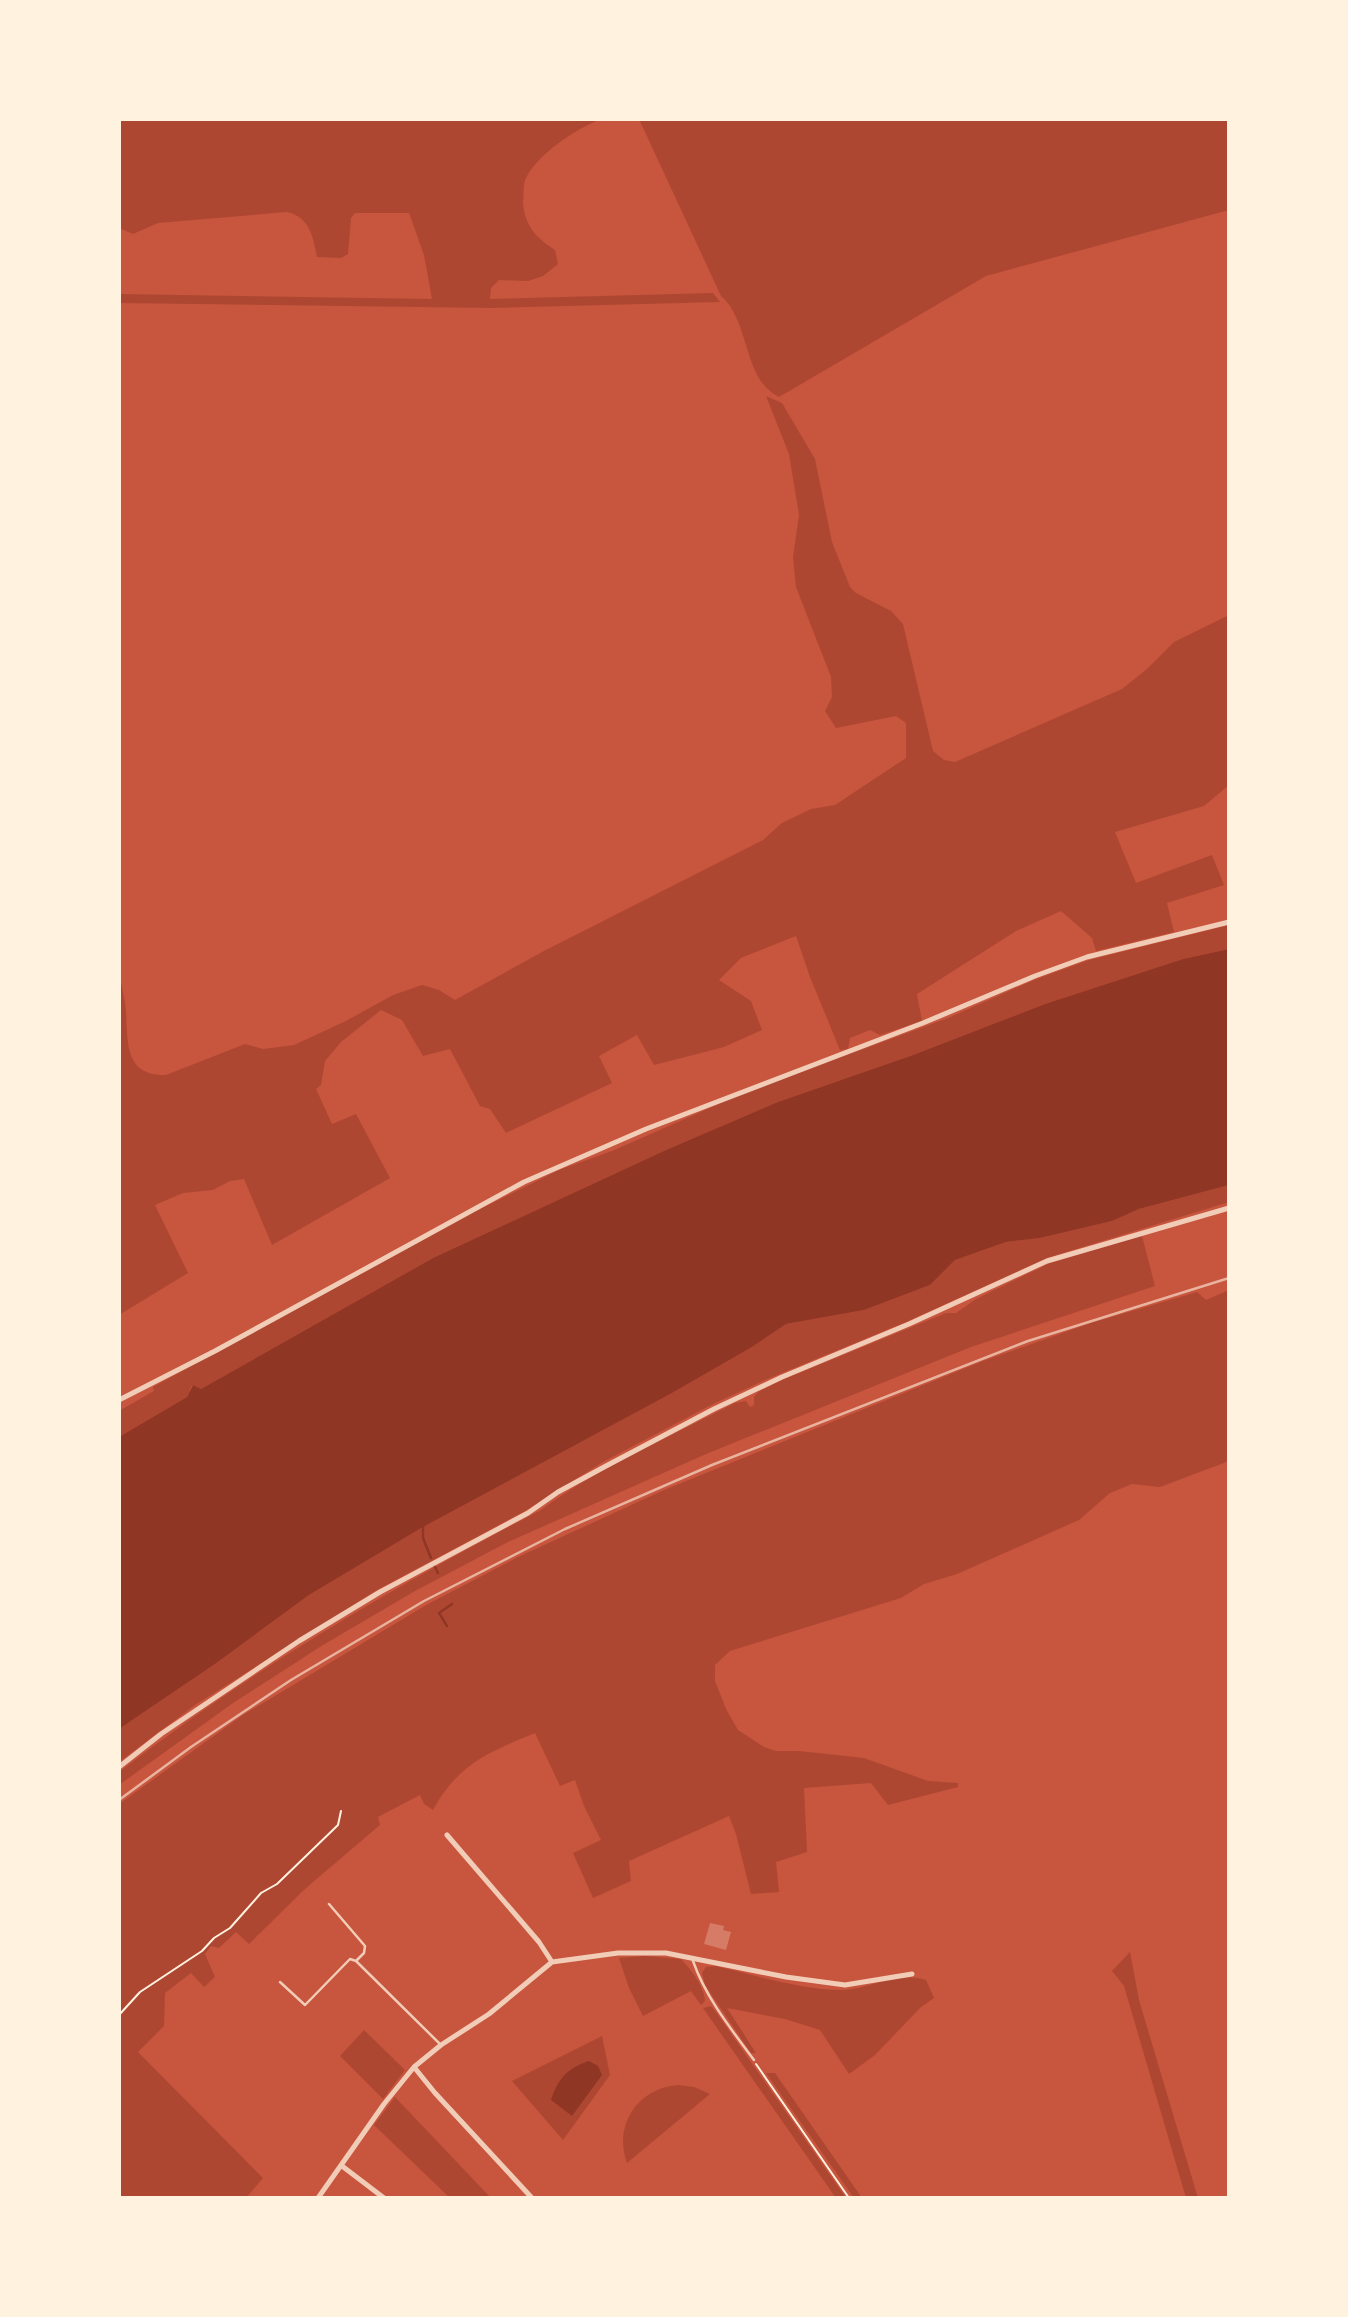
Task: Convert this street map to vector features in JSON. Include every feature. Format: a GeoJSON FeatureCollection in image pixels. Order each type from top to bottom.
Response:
{"type":"FeatureCollection","features":[{"type":"Feature","properties":{"kind":"street"},"geometry":{"type":"LineString","coordinates":[[119,1400],[215,1351],[524,1182],[633,1135],[1087,957],[1229,922]]}},
{"type":"Feature","properties":{"kind":"street"},"geometry":{"type":"LineString","coordinates":[[119,1767],[161,1734],[380,1592],[528,1513],[558,1492],[714,1409],[1047,1261],[1229,1208]]}},
{"type":"Feature","properties":{"kind":"street"},"geometry":{"type":"LineString","coordinates":[[447,1835],[539,1942],[552,1962]]}},
{"type":"Feature","properties":{"kind":"street"},"geometry":{"type":"LineString","coordinates":[[318,2198],[384,2104],[414,2067],[441,2045],[489,2014],[552,1962],[642,1952],[692,1958],[786,1977],[845,1985],[912,1974]]}},
{"type":"Feature","properties":{"kind":"street"},"geometry":{"type":"LineString","coordinates":[[414,2067],[532,2198]]}},
{"type":"Feature","properties":{"kind":"street"},"geometry":{"type":"LineString","coordinates":[[342,2166],[384,2198]]}},
{"type":"Feature","properties":{"kind":"lane"},"geometry":{"type":"LineString","coordinates":[[329,1904],[365,1946],[364,1953],[356,1961]]}},
{"type":"Feature","properties":{"kind":"lane"},"geometry":{"type":"LineString","coordinates":[[692,1958],[714,2004],[754,2060]]}},
{"type":"Feature","properties":{"kind":"lane"},"geometry":{"type":"LineString","coordinates":[[280,1982],[305,2004],[310,2003],[349,1959],[356,1961],[441,2045]]}},
{"type":"Feature","properties":{"kind":"path"},"geometry":{"type":"LineString","coordinates":[[119,2015],[140,1992],[202,1951],[214,1938],[230,1928],[261,1894],[277,1884],[338,1825],[341,1811]]}},
{"type":"Feature","properties":{"kind":"path"},"geometry":{"type":"LineString","coordinates":[[754,2060],[849,2198]]}},
{"type":"Feature","properties":{"kind":"shaded area"},"geometry":{"type":"Polygon","coordinates":[[[119,119],[601,119],[580,129],[548,152],[525,180],[523,202],[527,221],[538,237],[555,250],[558,264],[543,276],[528,281],[499,280],[491,288],[490,299],[713,293],[720,302],[492,308],[119,303],[119,294],[432,299],[424,255],[409,213],[355,213],[351,218],[348,254],[341,258],[317,257],[306,223],[287,212],[158,223],[133,234],[119,228],[119,119]]]}},
{"type":"Feature","properties":{"kind":"shaded area"},"geometry":{"type":"Polygon","coordinates":[[[639,119],[1229,119],[1229,210],[986,276],[779,397],[767,389],[752,364],[738,320],[721,296],[639,119]]]}},
{"type":"Feature","properties":{"kind":"shaded area"},"geometry":{"type":"Polygon","coordinates":[[[766,396],[782,403],[815,459],[832,542],[850,587],[856,593],[891,611],[903,624],[933,751],[944,760],[955,762],[1122,689],[1174,642],[1229,615],[1229,785],[1204,806],[1115,832],[1136,883],[1212,855],[1224,885],[1167,903],[1174,932],[1096,951],[1092,938],[1061,911],[1016,931],[917,994],[922,1021],[880,1035],[870,1030],[850,1038],[848,1049],[840,1050],[796,936],[741,958],[719,980],[751,1001],[762,1030],[724,1047],[654,1065],[637,1035],[599,1056],[612,1083],[506,1133],[490,1109],[480,1106],[450,1049],[423,1056],[402,1020],[381,1010],[341,1042],[325,1061],[321,1085],[316,1089],[332,1124],[356,1114],[390,1178],[272,1245],[244,1179],[230,1181],[213,1190],[183,1193],[155,1205],[188,1273],[119,1315],[119,972],[128,1045],[135,1063],[142,1070],[166,1075],[245,1044],[263,1049],[294,1045],[393,995],[422,985],[439,990],[455,1000],[542,952],[763,840],[782,823],[811,809],[835,805],[906,758],[906,723],[896,716],[836,728],[825,711],[832,697],[831,677],[796,587],[793,557],[799,515],[789,454],[766,396]]]}},
{"type":"Feature","properties":{"kind":"shaded area"},"geometry":{"type":"Polygon","coordinates":[[[1229,925],[1229,949],[1183,959],[1045,1004],[913,1055],[778,1102],[666,1150],[433,1258],[201,1389],[192,1385],[187,1397],[119,1437],[119,1411],[154,1391],[153,1387],[482,1208],[559,1170],[612,1151],[746,1092],[948,1018],[1034,980],[1089,960],[1229,925]]]}},
{"type":"Feature","properties":{"kind":"shaded area"},"geometry":{"type":"Polygon","coordinates":[[[1229,949],[1229,1185],[1139,1209],[1112,1221],[1040,1238],[1006,1242],[955,1260],[930,1285],[864,1310],[786,1324],[672,1393],[423,1527],[309,1595],[215,1664],[119,1729],[119,1437],[187,1397],[193,1385],[201,1389],[433,1258],[666,1150],[778,1102],[913,1055],[1045,1004],[1183,959],[1229,949]]]}},
{"type":"Feature","properties":{"kind":"shaded area"},"geometry":{"type":"Polygon","coordinates":[[[1229,1185],[1229,1202],[1047,1258],[906,1322],[711,1405],[603,1462],[525,1511],[377,1590],[195,1705],[119,1762],[119,1729],[215,1664],[309,1595],[423,1527],[672,1393],[786,1324],[864,1310],[930,1285],[955,1260],[1006,1242],[1040,1238],[1112,1221],[1139,1209],[1229,1185]]]}},
{"type":"Feature","properties":{"kind":"shaded area"},"geometry":{"type":"Polygon","coordinates":[[[1142,1236],[1155,1286],[971,1347],[706,1454],[506,1543],[415,1591],[323,1645],[233,1703],[119,1785],[119,1772],[272,1665],[377,1600],[541,1510],[611,1466],[735,1403],[746,1401],[750,1407],[754,1405],[754,1397],[758,1392],[782,1380],[946,1313],[956,1313],[976,1299],[1050,1263],[1142,1236]]]}},
{"type":"Feature","properties":{"kind":"shaded area"},"geometry":{"type":"Polygon","coordinates":[[[1229,1290],[1229,1461],[1160,1487],[1132,1484],[1110,1493],[1079,1520],[957,1574],[924,1584],[901,1598],[730,1651],[715,1665],[715,1681],[738,1730],[764,1747],[776,1751],[864,1758],[928,1781],[958,1783],[958,1787],[888,1805],[871,1783],[804,1788],[807,1852],[776,1862],[779,1892],[751,1894],[729,1816],[629,1861],[631,1881],[593,1898],[573,1853],[601,1840],[575,1780],[560,1786],[535,1733],[503,1747],[464,1770],[433,1810],[424,1804],[420,1795],[378,1817],[380,1825],[306,1888],[249,1944],[236,1932],[219,1948],[211,1946],[205,1954],[215,1977],[204,1987],[191,1973],[165,1993],[164,2026],[138,2052],[263,2178],[246,2198],[119,2198],[119,1804],[243,1715],[426,1605],[518,1557],[664,1490],[983,1361],[1091,1323],[1197,1292],[1206,1300],[1229,1290]]]}},
{"type":"Feature","properties":{"kind":"shaded area"},"geometry":{"type":"Polygon","coordinates":[[[1130,1952],[1139,2000],[1198,2198],[1186,2198],[1124,1986],[1112,1971],[1130,1952]]]}},
{"type":"Feature","properties":{"kind":"shaded area"},"geometry":{"type":"Polygon","coordinates":[[[645,1956],[681,1959],[700,1984],[705,2001],[701,2005],[691,1991],[643,2016],[629,1988],[619,1958],[645,1956]]]}},
{"type":"Feature","properties":{"kind":"shaded area"},"geometry":{"type":"Polygon","coordinates":[[[715,1966],[794,1985],[842,1990],[894,1979],[915,1978],[926,1980],[934,1998],[921,2007],[875,2055],[849,2074],[820,2030],[785,2019],[727,2008],[756,2053],[751,2053],[705,1985],[702,1973],[706,1967],[715,1966]]]}},
{"type":"Feature","properties":{"kind":"shaded area"},"geometry":{"type":"Polygon","coordinates":[[[711,2006],[846,2198],[836,2198],[703,2008],[711,2006]]]}},
{"type":"Feature","properties":{"kind":"shaded area"},"geometry":{"type":"Polygon","coordinates":[[[364,2030],[405,2070],[383,2099],[340,2056],[364,2030]]]}},
{"type":"Feature","properties":{"kind":"shaded area"},"geometry":{"type":"Polygon","coordinates":[[[602,2036],[610,2075],[563,2140],[512,2081],[602,2036]]]}},
{"type":"Feature","properties":{"kind":"shaded area"},"geometry":{"type":"Polygon","coordinates":[[[589,2061],[598,2066],[602,2075],[572,2116],[551,2100],[564,2075],[589,2061]]]}},
{"type":"Feature","properties":{"kind":"shaded area"},"geometry":{"type":"Polygon","coordinates":[[[766,2073],[775,2073],[862,2198],[854,2198],[766,2073]]]}},
{"type":"Feature","properties":{"kind":"shaded area"},"geometry":{"type":"Polygon","coordinates":[[[678,2085],[694,2087],[710,2094],[627,2163],[623,2135],[632,2111],[651,2093],[678,2085]]]}},
{"type":"Feature","properties":{"kind":"shaded area"},"geometry":{"type":"Polygon","coordinates":[[[395,2097],[491,2198],[450,2198],[374,2125],[395,2097]]]}},
{"type":"Feature","properties":{"kind":"building"},"geometry":{"type":"Polygon","coordinates":[[[710,1923],[724,1926],[723,1930],[731,1932],[726,1950],[704,1944],[710,1923]]]}},
{"type":"Feature","properties":{"kind":"waterway"},"geometry":{"type":"LineString","coordinates":[[423,1525],[423,1538],[431,1558]]}},
{"type":"Feature","properties":{"kind":"waterway"},"geometry":{"type":"LineString","coordinates":[[435,1567],[438,1573]]}},
{"type":"Feature","properties":{"kind":"waterway"},"geometry":{"type":"LineString","coordinates":[[447,1626],[439,1613],[452,1604]]}},
{"type":"Feature","properties":{"kind":"railway"},"geometry":{"type":"LineString","coordinates":[[119,1800],[191,1747],[291,1680],[424,1601],[565,1529],[712,1465],[1028,1341],[1229,1278]]}}]}
